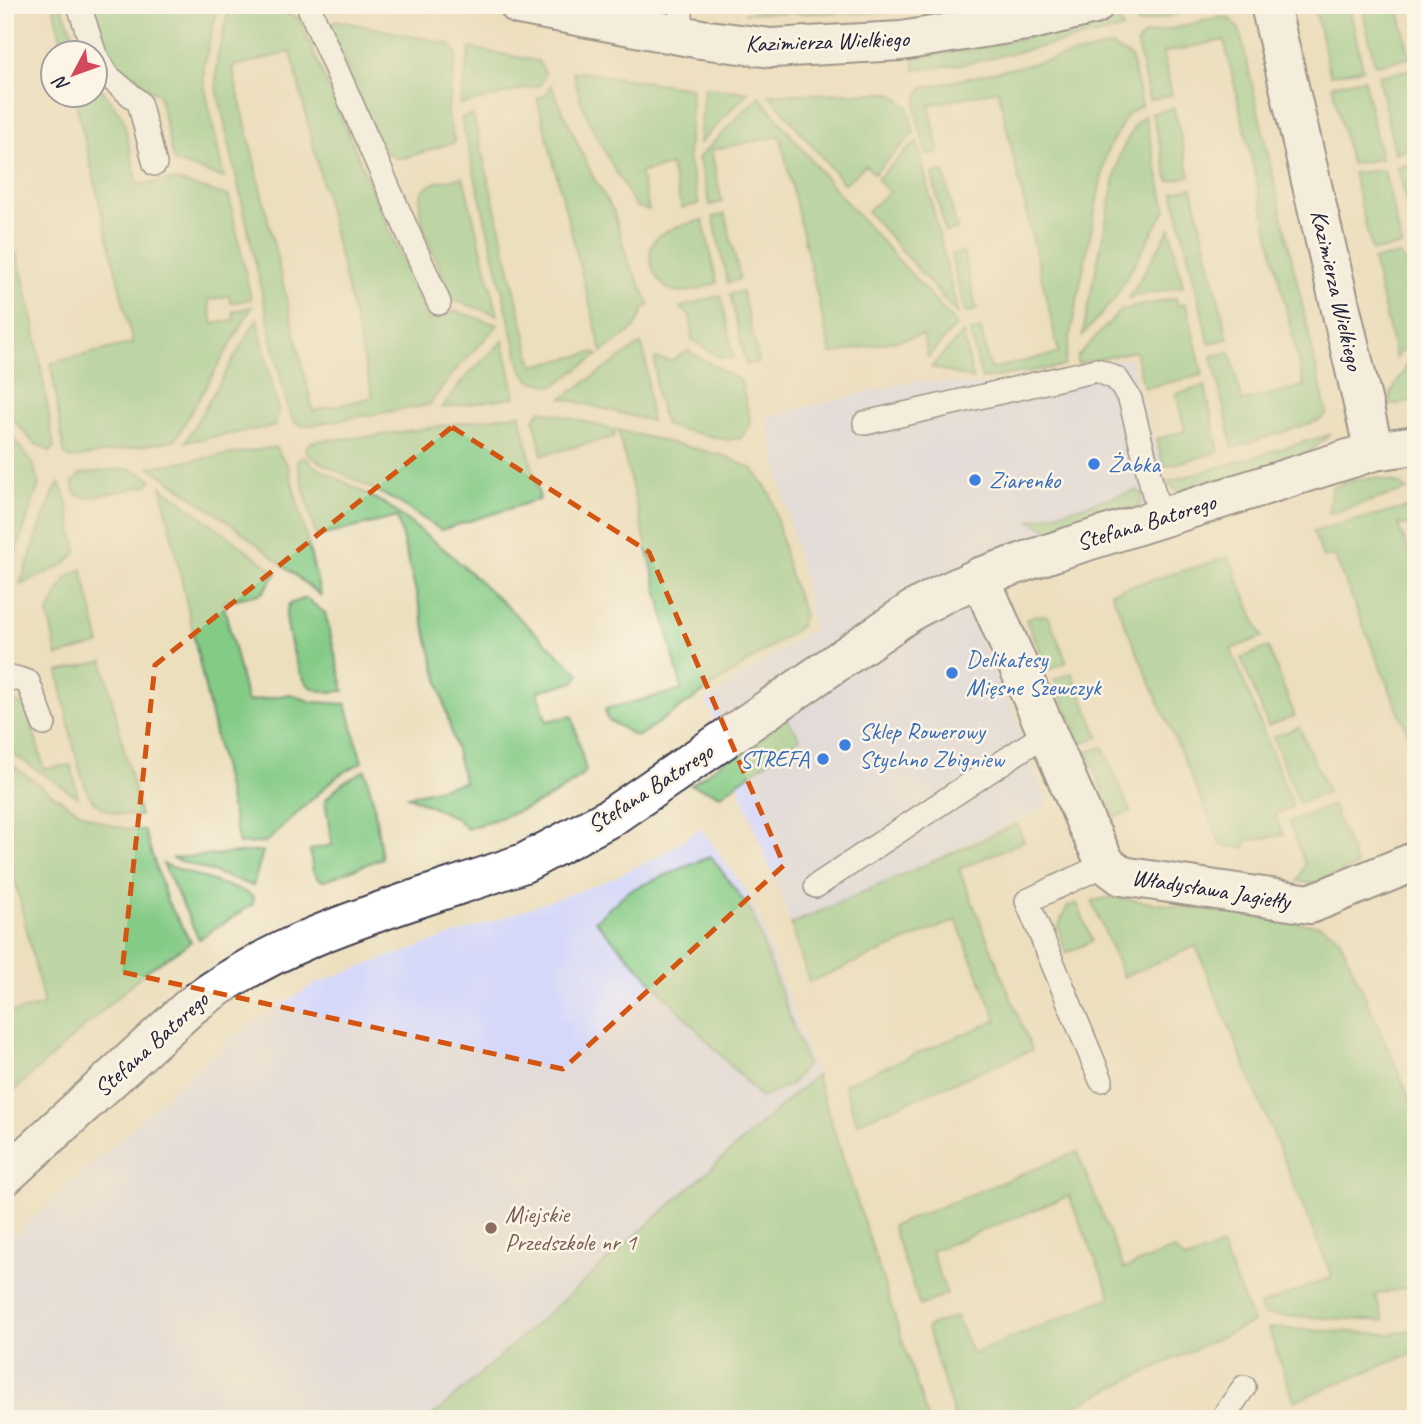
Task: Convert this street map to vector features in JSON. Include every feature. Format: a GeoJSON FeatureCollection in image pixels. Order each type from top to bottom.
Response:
{"type":"FeatureCollection","features":[{"type":"Feature","properties":{"kind":"street","name":"Kazimierza Wielkiego"},"geometry":{"type":"LineString","coordinates":[[519,5],[681,20],[771,48],[901,41],[1032,20],[1094,5]]}},
{"type":"Feature","properties":{"kind":"street","name":"Kazimierza Wielkiego"},"geometry":{"type":"LineString","coordinates":[[1270,5],[1403,453]]}},
{"type":"Feature","properties":{"kind":"street","name":"Stefana Batorego"},"geometry":{"type":"LineString","coordinates":[[5,1176],[191,1006],[222,982],[276,952],[524,863],[560,846],[611,817],[913,610],[980,577],[1160,518],[1403,453]]}},
{"type":"Feature","properties":{"kind":"street","name":"Władysława Jagiełły"},"geometry":{"type":"LineString","coordinates":[[980,577],[1106,864],[1122,876],[1310,904],[1416,861]]}},
{"type":"Feature","properties":{"kind":"lane"},"geometry":{"type":"LineString","coordinates":[[79,5],[89,38]]}},
{"type":"Feature","properties":{"kind":"lane"},"geometry":{"type":"LineString","coordinates":[[308,5],[439,303]]}},
{"type":"Feature","properties":{"kind":"lane"},"geometry":{"type":"LineString","coordinates":[[108,76],[139,102],[155,164]]}},
{"type":"Feature","properties":{"kind":"lane"},"geometry":{"type":"LineString","coordinates":[[865,423],[1097,370],[1117,379],[1130,399],[1160,518]]}},
{"type":"Feature","properties":{"kind":"lane"},"geometry":{"type":"LineString","coordinates":[[5,679],[15,678],[27,682],[34,692],[44,724]]}},
{"type":"Feature","properties":{"kind":"lane"},"geometry":{"type":"LineString","coordinates":[[816,886],[1048,732]]}},
{"type":"Feature","properties":{"kind":"lane"},"geometry":{"type":"LineString","coordinates":[[1101,1080],[1027,901],[1106,864]]}},
{"type":"Feature","properties":{"kind":"lane"},"geometry":{"type":"LineString","coordinates":[[1222,1419],[1244,1387]]}},
{"type":"Feature","properties":{"kind":"highlighted area"},"geometry":{"type":"Polygon","coordinates":[[[452,427],[649,552],[784,865],[563,1069],[122,972],[155,665],[452,427]]]}},
{"type":"Feature","properties":{"kind":"shaded area"},"geometry":{"type":"Polygon","coordinates":[[[1129,358],[1180,527],[959,596],[1016,719],[1048,807],[791,924],[707,700],[814,628],[766,417],[913,381],[990,385],[1129,358]]]}},
{"type":"Feature","properties":{"kind":"shaded area","name":"Miejskie Przedszkole nr 1"},"geometry":{"type":"Polygon","coordinates":[[[701,828],[754,903],[816,1075],[429,1419],[5,1419],[5,1244],[199,1066],[246,1027],[316,983],[604,882],[660,856],[701,828]]]}},
{"type":"Feature","properties":{"kind":"green space"},"geometry":{"type":"Polygon","coordinates":[[[53,5],[62,8],[75,38],[61,38],[53,5]]]}},
{"type":"Feature","properties":{"kind":"green space"},"geometry":{"type":"Polygon","coordinates":[[[93,5],[218,5],[204,65],[204,83],[224,178],[174,162],[159,95],[122,72],[111,61],[108,38],[104,38],[93,5]]]}},
{"type":"Feature","properties":{"kind":"green space"},"geometry":{"type":"Polygon","coordinates":[[[230,5],[263,5],[299,18],[428,320],[456,311],[498,325],[454,372],[429,405],[304,426],[294,422],[287,406],[216,84],[217,59],[230,5]],[[291,52],[232,67],[313,411],[373,397],[291,52]]]}},
{"type":"Feature","properties":{"kind":"green space"},"geometry":{"type":"Polygon","coordinates":[[[809,5],[886,5],[887,13],[744,13],[809,5]]]}},
{"type":"Feature","properties":{"kind":"green space"},"geometry":{"type":"Polygon","coordinates":[[[1164,5],[1210,5],[1137,25],[1139,12],[1164,5]]]}},
{"type":"Feature","properties":{"kind":"green space"},"geometry":{"type":"Polygon","coordinates":[[[1314,5],[1349,5],[1363,69],[1330,75],[1314,5]]]}},
{"type":"Feature","properties":{"kind":"green space"},"geometry":{"type":"Polygon","coordinates":[[[1362,5],[1398,5],[1410,58],[1375,65],[1362,5]]]}},
{"type":"Feature","properties":{"kind":"green space"},"geometry":{"type":"Polygon","coordinates":[[[1118,17],[1123,29],[963,64],[915,70],[913,57],[962,51],[1118,17]]]}},
{"type":"Feature","properties":{"kind":"green space"},"geometry":{"type":"Polygon","coordinates":[[[1220,17],[1232,20],[1240,31],[1327,414],[1320,420],[1233,448],[1212,356],[1230,352],[1242,401],[1304,386],[1224,40],[1163,53],[1172,95],[1149,100],[1137,43],[1145,35],[1220,17]]]}},
{"type":"Feature","properties":{"kind":"green space"},"geometry":{"type":"Polygon","coordinates":[[[336,20],[449,44],[457,54],[447,113],[455,142],[404,158],[396,158],[381,149],[331,30],[331,24],[336,20]]]}},
{"type":"Feature","properties":{"kind":"green space"},"geometry":{"type":"Polygon","coordinates":[[[1111,46],[1131,57],[1142,105],[1127,115],[1107,151],[1064,366],[982,379],[970,332],[981,329],[990,369],[1059,353],[998,90],[929,105],[939,151],[927,155],[916,111],[919,95],[923,88],[1111,46]]]}},
{"type":"Feature","properties":{"kind":"green space"},"geometry":{"type":"Polygon","coordinates":[[[470,48],[538,61],[545,73],[541,85],[460,105],[470,48]]]}},
{"type":"Feature","properties":{"kind":"green space"},"geometry":{"type":"Polygon","coordinates":[[[1413,69],[1416,149],[1395,153],[1378,76],[1413,69]]]}},
{"type":"Feature","properties":{"kind":"green space"},"geometry":{"type":"Polygon","coordinates":[[[573,71],[692,88],[688,157],[699,204],[682,208],[670,165],[640,173],[649,210],[636,207],[590,124],[573,71]]]}},
{"type":"Feature","properties":{"kind":"green space"},"geometry":{"type":"Polygon","coordinates":[[[1364,79],[1381,159],[1351,164],[1332,85],[1364,79]]]}},
{"type":"Feature","properties":{"kind":"green space"},"geometry":{"type":"Polygon","coordinates":[[[551,85],[592,175],[614,212],[627,258],[650,305],[644,309],[634,329],[602,352],[537,98],[544,96],[551,85]]]}},
{"type":"Feature","properties":{"kind":"green space"},"geometry":{"type":"Polygon","coordinates":[[[704,88],[748,92],[699,144],[704,88]]]}},
{"type":"Feature","properties":{"kind":"green space"},"geometry":{"type":"Polygon","coordinates":[[[892,93],[908,107],[914,133],[874,174],[866,165],[844,184],[769,94],[892,93]]]}},
{"type":"Feature","properties":{"kind":"green space"},"geometry":{"type":"Polygon","coordinates":[[[759,96],[839,194],[957,325],[928,357],[923,335],[831,354],[780,136],[711,150],[722,202],[710,205],[698,158],[759,96]]]}},
{"type":"Feature","properties":{"kind":"green space"},"geometry":{"type":"Polygon","coordinates":[[[108,98],[123,118],[138,185],[174,180],[229,196],[251,299],[231,303],[229,296],[208,300],[213,324],[234,320],[233,311],[252,307],[175,440],[70,459],[64,453],[51,363],[133,343],[77,108],[108,108],[108,98]]]}},
{"type":"Feature","properties":{"kind":"green space"},"geometry":{"type":"Polygon","coordinates":[[[1174,108],[1190,176],[1169,181],[1152,113],[1174,108]]]}},
{"type":"Feature","properties":{"kind":"green space"},"geometry":{"type":"Polygon","coordinates":[[[473,115],[533,366],[595,352],[598,355],[554,386],[531,381],[521,369],[461,118],[473,115]]]}},
{"type":"Feature","properties":{"kind":"green space"},"geometry":{"type":"Polygon","coordinates":[[[1145,116],[1166,209],[1113,301],[1082,336],[1120,154],[1136,123],[1145,116]]]}},
{"type":"Feature","properties":{"kind":"green space"},"geometry":{"type":"Polygon","coordinates":[[[917,141],[958,315],[867,211],[889,192],[877,179],[917,141]]]}},
{"type":"Feature","properties":{"kind":"green space"},"geometry":{"type":"Polygon","coordinates":[[[1416,163],[1416,241],[1415,241],[1398,167],[1416,163]]]}},
{"type":"Feature","properties":{"kind":"green space"},"geometry":{"type":"Polygon","coordinates":[[[1384,170],[1402,246],[1372,251],[1353,173],[1384,170]]]}},
{"type":"Feature","properties":{"kind":"green space"},"geometry":{"type":"Polygon","coordinates":[[[944,172],[957,230],[945,232],[932,174],[944,172]]]}},
{"type":"Feature","properties":{"kind":"green space"},"geometry":{"type":"Polygon","coordinates":[[[463,177],[498,315],[453,300],[424,228],[420,201],[423,191],[436,183],[463,177]]]}},
{"type":"Feature","properties":{"kind":"green space"},"geometry":{"type":"Polygon","coordinates":[[[1192,188],[1228,339],[1209,343],[1173,192],[1192,188]]]}},
{"type":"Feature","properties":{"kind":"green space"},"geometry":{"type":"Polygon","coordinates":[[[725,214],[740,279],[728,283],[713,217],[725,214]]]}},
{"type":"Feature","properties":{"kind":"green space"},"geometry":{"type":"Polygon","coordinates":[[[703,220],[717,283],[685,292],[667,288],[660,282],[652,266],[650,256],[655,240],[671,229],[703,220]]]}},
{"type":"Feature","properties":{"kind":"green space"},"geometry":{"type":"Polygon","coordinates":[[[1170,228],[1183,286],[1129,298],[1170,228]]]}},
{"type":"Feature","properties":{"kind":"green space"},"geometry":{"type":"Polygon","coordinates":[[[963,252],[977,310],[965,313],[951,255],[963,252]]]}},
{"type":"Feature","properties":{"kind":"green space"},"geometry":{"type":"Polygon","coordinates":[[[17,253],[34,324],[54,447],[51,452],[34,443],[5,410],[5,255],[17,253]]]}},
{"type":"Feature","properties":{"kind":"green space"},"geometry":{"type":"Polygon","coordinates":[[[1399,255],[1405,261],[1412,279],[1416,332],[1396,359],[1373,260],[1399,255]]]}},
{"type":"Feature","properties":{"kind":"green space"},"geometry":{"type":"Polygon","coordinates":[[[742,291],[759,362],[746,365],[730,294],[742,291]]]}},
{"type":"Feature","properties":{"kind":"green space"},"geometry":{"type":"Polygon","coordinates":[[[721,295],[734,358],[720,357],[692,340],[691,317],[680,307],[721,295]]]}},
{"type":"Feature","properties":{"kind":"green space"},"geometry":{"type":"Polygon","coordinates":[[[1176,298],[1178,306],[1186,303],[1203,375],[1144,388],[1135,351],[1077,364],[1077,357],[1121,310],[1176,298]]]}},
{"type":"Feature","properties":{"kind":"green space"},"geometry":{"type":"Polygon","coordinates":[[[257,319],[278,410],[276,426],[185,442],[257,319]]]}},
{"type":"Feature","properties":{"kind":"green space"},"geometry":{"type":"Polygon","coordinates":[[[963,333],[973,379],[931,367],[963,333]]]}},
{"type":"Feature","properties":{"kind":"green space"},"geometry":{"type":"Polygon","coordinates":[[[503,341],[515,397],[442,408],[463,380],[503,341]]]}},
{"type":"Feature","properties":{"kind":"green space"},"geometry":{"type":"Polygon","coordinates":[[[641,344],[646,361],[651,421],[562,398],[641,344]]]}},
{"type":"Feature","properties":{"kind":"green space"},"geometry":{"type":"Polygon","coordinates":[[[688,351],[741,381],[751,424],[741,438],[727,440],[665,426],[656,393],[655,358],[670,361],[688,351]]]}},
{"type":"Feature","properties":{"kind":"green space"},"geometry":{"type":"Polygon","coordinates":[[[1416,351],[1416,401],[1389,405],[1391,393],[1416,351]]]}},
{"type":"Feature","properties":{"kind":"green space"},"geometry":{"type":"Polygon","coordinates":[[[1205,386],[1219,452],[1164,467],[1156,439],[1185,431],[1176,394],[1205,386]]]}},
{"type":"Feature","properties":{"kind":"green space"},"geometry":{"type":"Polygon","coordinates":[[[541,410],[615,430],[614,437],[542,455],[534,418],[541,410]]]}},
{"type":"Feature","properties":{"kind":"green space"},"geometry":{"type":"Polygon","coordinates":[[[520,414],[540,499],[441,530],[398,502],[310,457],[305,449],[313,441],[375,436],[520,414]]]}},
{"type":"Feature","properties":{"kind":"green space"},"geometry":{"type":"Polygon","coordinates":[[[5,429],[33,463],[39,485],[5,584],[5,429]]]}},
{"type":"Feature","properties":{"kind":"green space"},"geometry":{"type":"Polygon","coordinates":[[[618,430],[725,456],[753,469],[771,495],[789,572],[804,614],[800,627],[637,737],[607,719],[605,709],[682,690],[618,430]]]}},
{"type":"Feature","properties":{"kind":"green space"},"geometry":{"type":"Polygon","coordinates":[[[1331,434],[1303,457],[1186,493],[1178,492],[1167,482],[1331,434]]]}},
{"type":"Feature","properties":{"kind":"green space"},"geometry":{"type":"Polygon","coordinates":[[[275,447],[288,466],[321,596],[234,526],[150,467],[275,447]]]}},
{"type":"Feature","properties":{"kind":"green space"},"geometry":{"type":"Polygon","coordinates":[[[303,456],[313,465],[387,505],[449,553],[580,674],[574,682],[538,691],[546,721],[572,716],[586,771],[574,782],[546,799],[467,829],[456,818],[408,796],[464,782],[397,517],[316,537],[297,461],[303,456]]]}},
{"type":"Feature","properties":{"kind":"green space"},"geometry":{"type":"Polygon","coordinates":[[[133,469],[152,480],[148,485],[88,498],[76,495],[72,483],[80,474],[133,469]]]}},
{"type":"Feature","properties":{"kind":"green space"},"geometry":{"type":"Polygon","coordinates":[[[1378,478],[1400,484],[1407,490],[1328,514],[1332,487],[1358,479],[1378,478]]]}},
{"type":"Feature","properties":{"kind":"green space"},"geometry":{"type":"Polygon","coordinates":[[[59,483],[66,497],[77,552],[64,565],[20,585],[46,513],[59,483]]]}},
{"type":"Feature","properties":{"kind":"green space"},"geometry":{"type":"Polygon","coordinates":[[[161,486],[277,573],[262,593],[223,602],[247,702],[290,694],[312,702],[346,704],[362,762],[336,777],[265,843],[239,844],[161,486]]]}},
{"type":"Feature","properties":{"kind":"green space"},"geometry":{"type":"Polygon","coordinates":[[[1137,490],[1143,494],[1140,505],[1061,535],[1030,521],[1137,490]]]}},
{"type":"Feature","properties":{"kind":"green space"},"geometry":{"type":"Polygon","coordinates":[[[1414,506],[1416,527],[1398,524],[1416,570],[1416,753],[1334,555],[1323,558],[1313,531],[1414,506]]]}},
{"type":"Feature","properties":{"kind":"green space"},"geometry":{"type":"Polygon","coordinates":[[[1229,557],[1262,637],[1231,649],[1293,806],[1275,814],[1283,835],[1246,841],[1246,848],[1221,845],[1111,592],[1229,557]]]}},
{"type":"Feature","properties":{"kind":"green space"},"geometry":{"type":"Polygon","coordinates":[[[82,569],[100,644],[57,656],[48,613],[66,578],[82,569]]]}},
{"type":"Feature","properties":{"kind":"green space"},"geometry":{"type":"Polygon","coordinates":[[[306,598],[325,613],[344,691],[331,692],[311,687],[297,665],[286,614],[289,604],[306,598]]]}},
{"type":"Feature","properties":{"kind":"green space"},"geometry":{"type":"Polygon","coordinates":[[[1035,615],[1048,616],[1067,662],[1049,670],[1026,620],[1035,615]]]}},
{"type":"Feature","properties":{"kind":"green space"},"geometry":{"type":"Polygon","coordinates":[[[1268,647],[1295,716],[1268,726],[1241,658],[1268,647]]]}},
{"type":"Feature","properties":{"kind":"green space"},"geometry":{"type":"Polygon","coordinates":[[[103,661],[140,816],[116,813],[94,802],[82,779],[72,741],[58,672],[103,661]]]}},
{"type":"Feature","properties":{"kind":"green space"},"geometry":{"type":"Polygon","coordinates":[[[1072,673],[1099,737],[1081,743],[1054,680],[1072,673]]]}},
{"type":"Feature","properties":{"kind":"green space"},"geometry":{"type":"Polygon","coordinates":[[[17,702],[28,711],[44,769],[71,765],[78,797],[5,749],[5,705],[17,702]]]}},
{"type":"Feature","properties":{"kind":"green space"},"geometry":{"type":"Polygon","coordinates":[[[785,716],[800,738],[721,795],[691,785],[785,716]]]}},
{"type":"Feature","properties":{"kind":"green space"},"geometry":{"type":"Polygon","coordinates":[[[1299,727],[1328,792],[1299,803],[1273,737],[1299,727]]]}},
{"type":"Feature","properties":{"kind":"green space"},"geometry":{"type":"Polygon","coordinates":[[[1103,747],[1130,812],[1115,817],[1086,752],[1103,747]]]}},
{"type":"Feature","properties":{"kind":"green space"},"geometry":{"type":"Polygon","coordinates":[[[5,760],[53,795],[88,816],[106,824],[144,830],[167,901],[191,942],[145,972],[5,1099],[5,1014],[44,1005],[5,836],[5,760]]]}},
{"type":"Feature","properties":{"kind":"green space"},"geometry":{"type":"Polygon","coordinates":[[[365,770],[373,800],[382,858],[324,881],[316,876],[312,868],[310,850],[332,845],[325,800],[342,783],[365,770]]]}},
{"type":"Feature","properties":{"kind":"green space"},"geometry":{"type":"Polygon","coordinates":[[[1332,805],[1357,866],[1312,884],[1298,881],[1305,864],[1289,822],[1332,805]]]}},
{"type":"Feature","properties":{"kind":"green space"},"geometry":{"type":"Polygon","coordinates":[[[1017,824],[1024,841],[959,869],[1032,1050],[857,1123],[844,1084],[997,1020],[956,920],[809,982],[791,924],[1017,824]]]}},
{"type":"Feature","properties":{"kind":"green space"},"geometry":{"type":"Polygon","coordinates":[[[263,851],[253,886],[172,858],[263,851]]]}},
{"type":"Feature","properties":{"kind":"green space"},"geometry":{"type":"Polygon","coordinates":[[[711,856],[752,913],[807,1064],[791,1084],[761,1098],[595,921],[628,891],[711,856]]]}},
{"type":"Feature","properties":{"kind":"green space"},"geometry":{"type":"Polygon","coordinates":[[[163,864],[245,892],[253,897],[253,904],[199,939],[163,864]]]}},
{"type":"Feature","properties":{"kind":"green space"},"geometry":{"type":"Polygon","coordinates":[[[1111,897],[1322,926],[1339,937],[1416,1113],[1416,1285],[1375,1295],[1384,1321],[1264,1315],[1259,1306],[1332,1277],[1196,946],[1123,977],[1092,901],[1111,897]]]}},
{"type":"Feature","properties":{"kind":"green space"},"geometry":{"type":"Polygon","coordinates":[[[1077,903],[1092,941],[1066,953],[1058,927],[1067,907],[1077,903]]]}},
{"type":"Feature","properties":{"kind":"green space"},"geometry":{"type":"Polygon","coordinates":[[[816,1075],[928,1419],[429,1419],[471,1382],[816,1075]]]}},
{"type":"Feature","properties":{"kind":"green space"},"geometry":{"type":"Polygon","coordinates":[[[1077,1152],[1124,1269],[1173,1249],[1186,1260],[1221,1246],[1253,1322],[1046,1419],[955,1419],[927,1327],[956,1316],[973,1354],[1111,1297],[1069,1196],[931,1251],[947,1294],[920,1306],[892,1226],[1077,1152]]]}},
{"type":"Feature","properties":{"kind":"green space"},"geometry":{"type":"Polygon","coordinates":[[[1268,1328],[1390,1334],[1416,1329],[1416,1352],[1294,1401],[1268,1328]]]}},
{"type":"Feature","properties":{"kind":"place","name":"Żabka"},"geometry":{"type":"Point","coordinates":[1094,464]}},
{"type":"Feature","properties":{"kind":"place","name":"Ziarenko"},"geometry":{"type":"Point","coordinates":[975,480]}},
{"type":"Feature","properties":{"kind":"place","name":"Delikatesy Mięsne Szewczyk"},"geometry":{"type":"Point","coordinates":[952,673]}},
{"type":"Feature","properties":{"kind":"place","name":"Sklep Rowerowy Stychno Zbigniew"},"geometry":{"type":"Point","coordinates":[845,745]}},
{"type":"Feature","properties":{"kind":"place","name":"STREFA"},"geometry":{"type":"Point","coordinates":[823,759]}},
{"type":"Feature","properties":{"kind":"place","name":"Miejskie Przedszkole nr 1"},"geometry":{"type":"Point","coordinates":[491,1228]}}]}
